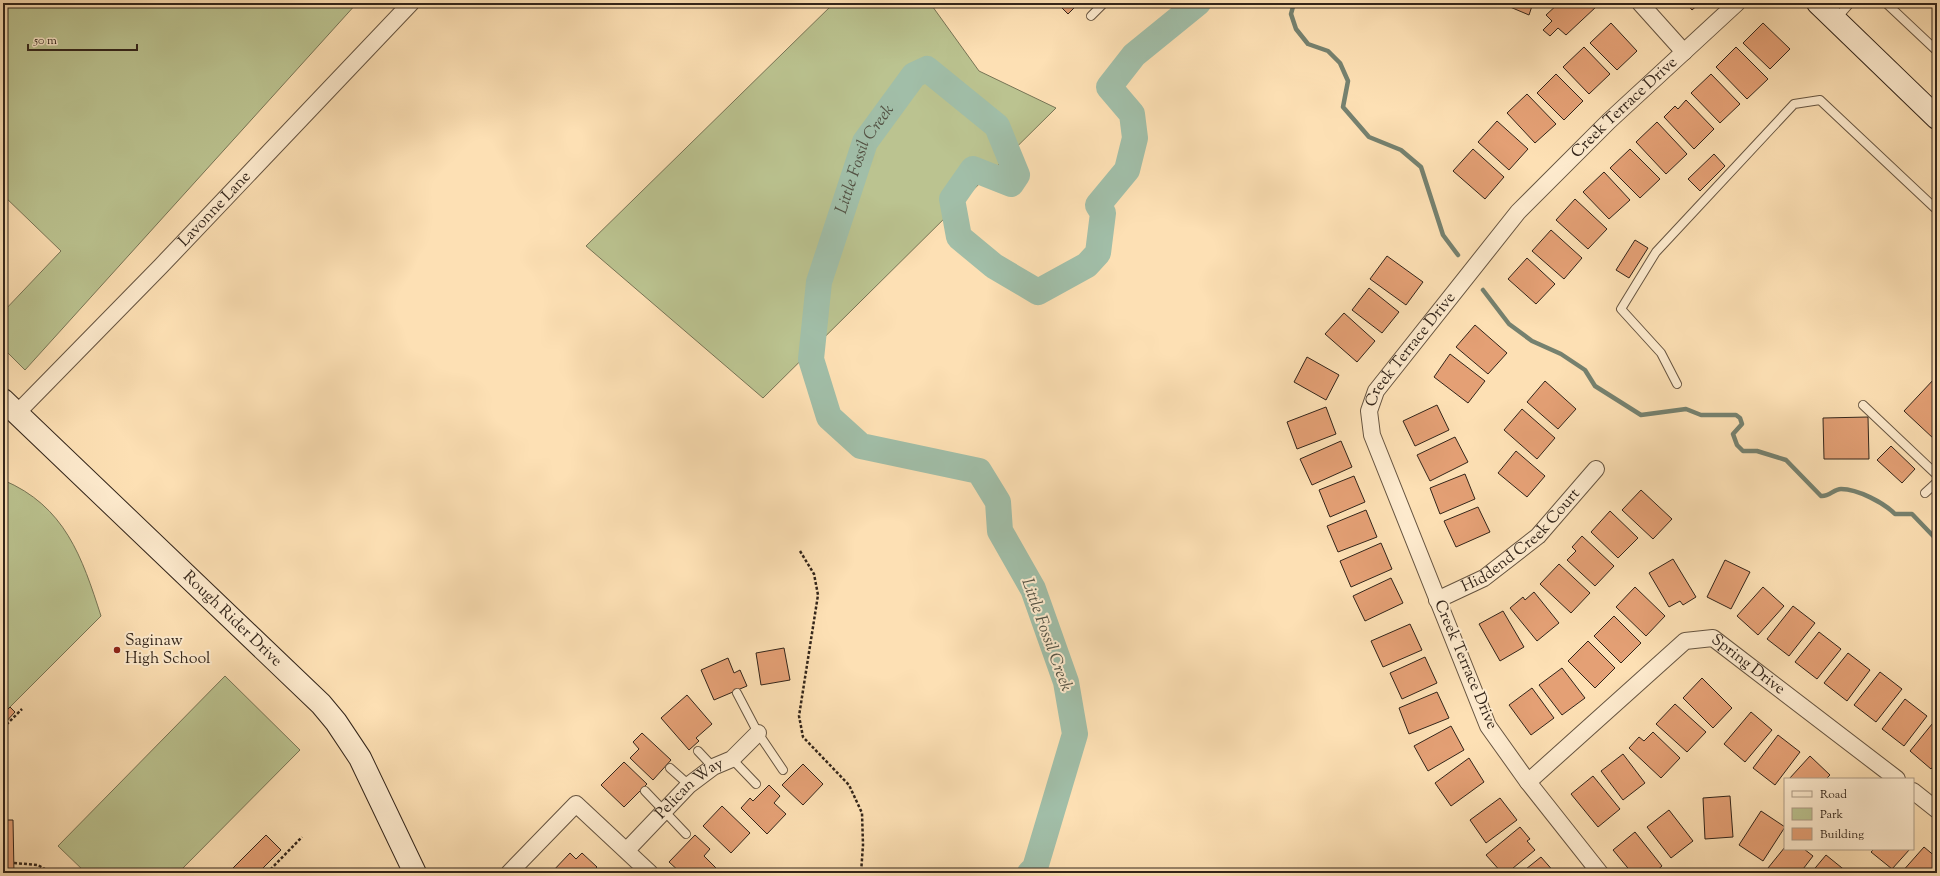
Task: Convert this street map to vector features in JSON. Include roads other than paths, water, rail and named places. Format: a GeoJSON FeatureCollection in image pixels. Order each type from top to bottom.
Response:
{"type":"FeatureCollection","features":[{"type":"Feature","properties":{"kind":"street","name":"Lavonne Lane"},"geometry":{"type":"LineString","coordinates":[[10,406],[161,266],[411,3]]}},
{"type":"Feature","properties":{"kind":"street"},"geometry":{"type":"LineString","coordinates":[[1640,3],[1684,52]]}},
{"type":"Feature","properties":{"kind":"street","name":"Creek Terrace Drive"},"geometry":{"type":"LineString","coordinates":[[1600,873],[1528,782],[1488,726],[1372,435],[1369,411],[1376,391],[1518,212],[1609,121],[1737,3]]}},
{"type":"Feature","properties":{"kind":"street"},"geometry":{"type":"LineString","coordinates":[[1818,3],[1937,118]]}},
{"type":"Feature","properties":{"kind":"street","name":"Rough Rider Drive"},"geometry":{"type":"LineString","coordinates":[[10,406],[321,704],[336,722],[360,758],[416,873]]}},
{"type":"Feature","properties":{"kind":"street","name":"Hiddend Creek Court"},"geometry":{"type":"LineString","coordinates":[[1437,600],[1484,578],[1538,536],[1596,469]]}},
{"type":"Feature","properties":{"kind":"street","name":"Spring Drive"},"geometry":{"type":"LineString","coordinates":[[1528,782],[1685,641],[1713,638],[1896,778]]}},
{"type":"Feature","properties":{"kind":"street","name":"Pelican Way"},"geometry":{"type":"LineString","coordinates":[[626,850],[689,785],[713,767],[732,759],[758,733]]}},
{"type":"Feature","properties":{"kind":"street"},"geometry":{"type":"LineString","coordinates":[[1914,792],[1937,810]]}},
{"type":"Feature","properties":{"kind":"street"},"geometry":{"type":"LineString","coordinates":[[509,873],[576,804],[650,873]]}},
{"type":"Feature","properties":{"kind":"lane"},"geometry":{"type":"LineString","coordinates":[[1091,16],[1104,3]]}},
{"type":"Feature","properties":{"kind":"lane"},"geometry":{"type":"LineString","coordinates":[[1835,20],[1850,3]]}},
{"type":"Feature","properties":{"kind":"lane"},"geometry":{"type":"LineString","coordinates":[[1886,3],[1937,51]]}},
{"type":"Feature","properties":{"kind":"lane"},"geometry":{"type":"LineString","coordinates":[[1677,384],[1661,353],[1621,309],[1656,252],[1794,104],[1820,100],[1936,206]]}},
{"type":"Feature","properties":{"kind":"lane"},"geometry":{"type":"LineString","coordinates":[[1863,405],[1937,475]]}},
{"type":"Feature","properties":{"kind":"lane"},"geometry":{"type":"LineString","coordinates":[[1925,493],[1937,482]]}},
{"type":"Feature","properties":{"kind":"lane"},"geometry":{"type":"LineString","coordinates":[[737,693],[758,733],[783,770]]}},
{"type":"Feature","properties":{"kind":"lane"},"geometry":{"type":"LineString","coordinates":[[698,751],[713,767]]}},
{"type":"Feature","properties":{"kind":"lane"},"geometry":{"type":"LineString","coordinates":[[732,759],[756,784]]}},
{"type":"Feature","properties":{"kind":"lane"},"geometry":{"type":"LineString","coordinates":[[670,768],[689,785]]}},
{"type":"Feature","properties":{"kind":"lane"},"geometry":{"type":"LineString","coordinates":[[645,791],[686,834]]}},
{"type":"Feature","properties":{"kind":"waterway","name":"Little Fossil Creek"},"geometry":{"type":"LineString","coordinates":[[1030,873],[1035,868],[1075,734],[1066,682],[1033,589],[1000,531],[998,502],[979,471],[861,446],[829,417],[811,359],[819,282],[865,142],[914,75],[927,69],[997,126],[1017,175],[1011,184],[973,169],[952,199],[959,237],[994,266],[1038,292],[1087,265],[1098,253],[1103,213],[1098,205],[1127,170],[1135,138],[1132,114],[1109,87],[1134,55],[1198,3]]}},
{"type":"Feature","properties":{"kind":"waterway"},"geometry":{"type":"LineString","coordinates":[[1294,3],[1291,14],[1296,29],[1308,44],[1328,51],[1340,63],[1348,81],[1343,107],[1369,137],[1401,150],[1421,167],[1443,235],[1458,255]]}},
{"type":"Feature","properties":{"kind":"waterway"},"geometry":{"type":"LineString","coordinates":[[1483,290],[1509,324],[1532,341],[1561,354],[1585,370],[1595,386],[1641,415],[1686,409],[1701,415],[1736,415],[1740,418],[1742,424],[1733,434],[1737,445],[1743,451],[1757,451],[1786,460],[1821,496],[1827,495],[1838,489],[1855,491],[1884,505],[1895,514],[1912,514],[1937,540]]}},
{"type":"Feature","properties":{"kind":"place","name":"Saginaw High School"},"geometry":{"type":"Point","coordinates":[117,650]}}]}
